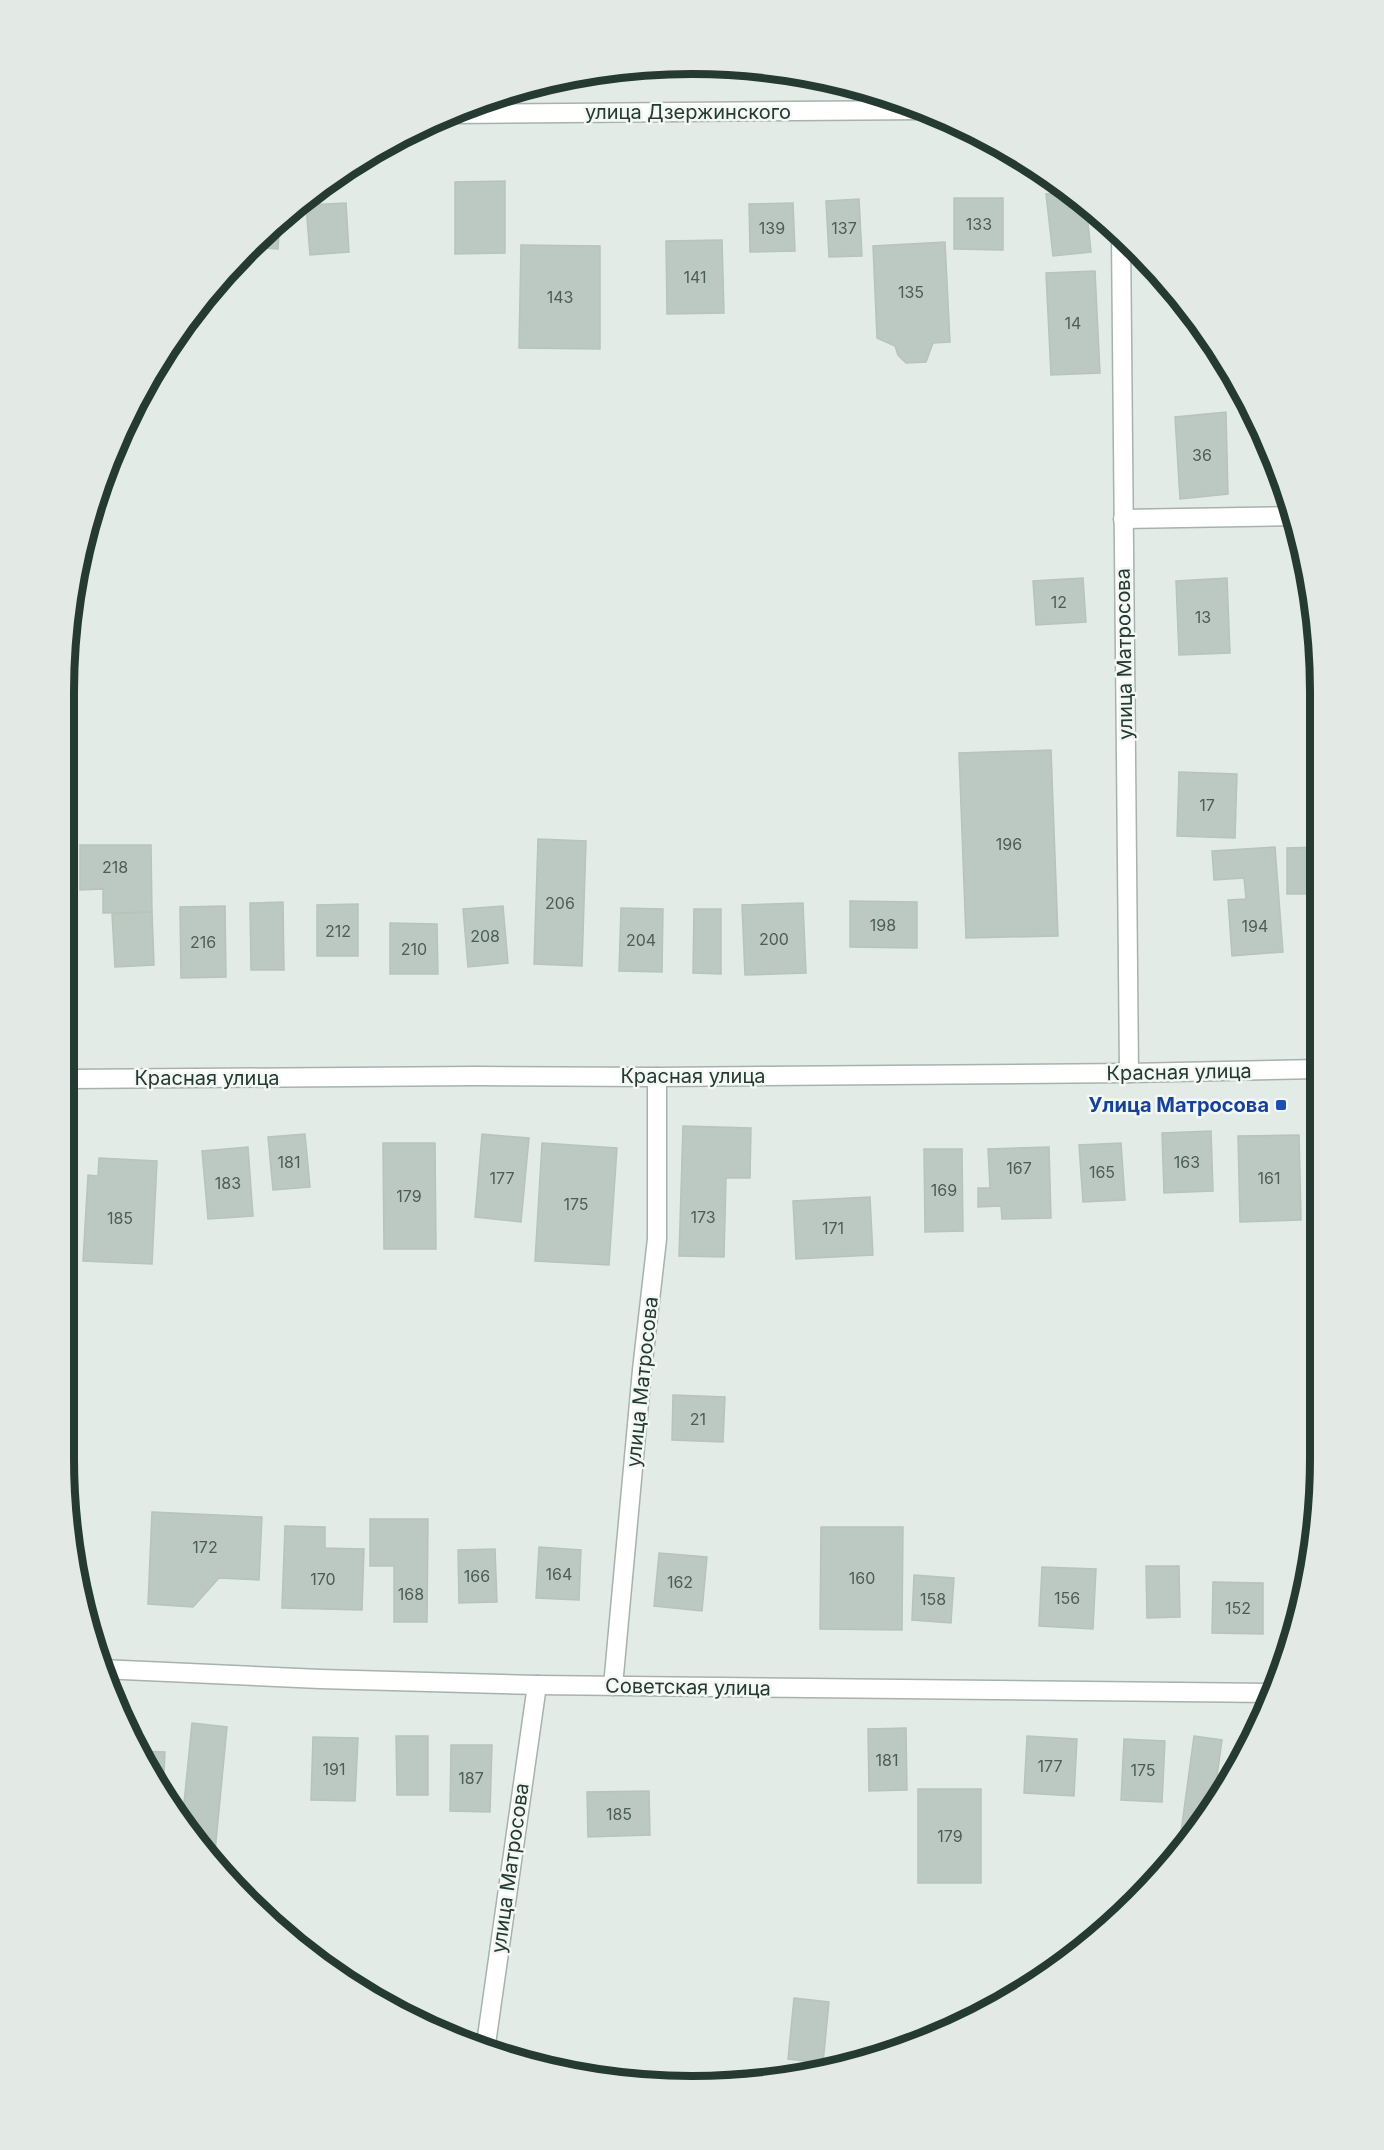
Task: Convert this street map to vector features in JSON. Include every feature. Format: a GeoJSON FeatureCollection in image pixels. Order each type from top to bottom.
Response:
{"type":"FeatureCollection","features":[{"type":"Feature","properties":{"kind":"street","name":"улица Дзержинского"},"geometry":{"type":"LineString","coordinates":[[473,114],[902,110]]}},
{"type":"Feature","properties":{"kind":"street","name":"улица Матросова"},"geometry":{"type":"LineString","coordinates":[[1121,247],[1129,1073]]}},
{"type":"Feature","properties":{"kind":"street"},"geometry":{"type":"LineString","coordinates":[[1123,519],[1285,516]]}},
{"type":"Feature","properties":{"kind":"street","name":"Красная улица"},"geometry":{"type":"LineString","coordinates":[[74,1079],[657,1077],[1310,1069]]}},
{"type":"Feature","properties":{"kind":"street","name":"улица Матросова"},"geometry":{"type":"LineString","coordinates":[[613,1686],[642,1370],[657,1239],[657,1077]]}},
{"type":"Feature","properties":{"kind":"street","name":"Советская улица"},"geometry":{"type":"LineString","coordinates":[[111,1669],[320,1679],[537,1685],[1264,1693]]}},
{"type":"Feature","properties":{"kind":"street","name":"улица Матросова"},"geometry":{"type":"LineString","coordinates":[[486,2041],[537,1685]]}},
{"type":"Feature","properties":{"kind":"building"},"geometry":{"type":"Polygon","coordinates":[[[505,181],[505,253],[455,254],[455,182],[505,181]]]}},
{"type":"Feature","properties":{"kind":"building"},"geometry":{"type":"Polygon","coordinates":[[[1058,193],[1087,216],[1091,252],[1053,256],[1046,194],[1058,193]]]}},
{"type":"Feature","properties":{"kind":"building"},"geometry":{"type":"Polygon","coordinates":[[[954,198],[1003,198],[1003,250],[954,249],[954,198]]]}},
{"type":"Feature","properties":{"kind":"building"},"geometry":{"type":"Polygon","coordinates":[[[859,199],[862,256],[829,257],[826,201],[859,199]]]}},
{"type":"Feature","properties":{"kind":"building"},"geometry":{"type":"Polygon","coordinates":[[[346,203],[349,252],[310,255],[306,208],[310,205],[346,203]]]}},
{"type":"Feature","properties":{"kind":"building"},"geometry":{"type":"Polygon","coordinates":[[[793,203],[795,251],[750,252],[749,204],[793,203]]]}},
{"type":"Feature","properties":{"kind":"building"},"geometry":{"type":"Polygon","coordinates":[[[279,232],[278,249],[262,248],[279,232]]]}},
{"type":"Feature","properties":{"kind":"building"},"geometry":{"type":"Polygon","coordinates":[[[722,240],[724,313],[667,314],[666,241],[722,240]]]}},
{"type":"Feature","properties":{"kind":"building"},"geometry":{"type":"Polygon","coordinates":[[[945,242],[950,342],[933,343],[926,362],[906,363],[898,355],[895,346],[877,338],[873,246],[945,242]]]}},
{"type":"Feature","properties":{"kind":"building"},"geometry":{"type":"Polygon","coordinates":[[[521,245],[600,246],[600,349],[519,348],[521,245]]]}},
{"type":"Feature","properties":{"kind":"building"},"geometry":{"type":"Polygon","coordinates":[[[1095,271],[1100,373],[1051,375],[1046,273],[1095,271]]]}},
{"type":"Feature","properties":{"kind":"building"},"geometry":{"type":"Polygon","coordinates":[[[1226,412],[1228,494],[1180,499],[1175,417],[1226,412]]]}},
{"type":"Feature","properties":{"kind":"building"},"geometry":{"type":"Polygon","coordinates":[[[1083,578],[1086,622],[1036,625],[1033,581],[1083,578]]]}},
{"type":"Feature","properties":{"kind":"building"},"geometry":{"type":"Polygon","coordinates":[[[1227,578],[1230,653],[1179,655],[1176,581],[1227,578]]]}},
{"type":"Feature","properties":{"kind":"building"},"geometry":{"type":"Polygon","coordinates":[[[1051,750],[1058,936],[966,938],[959,753],[1051,750]]]}},
{"type":"Feature","properties":{"kind":"building"},"geometry":{"type":"Polygon","coordinates":[[[1179,772],[1237,774],[1235,838],[1177,836],[1179,772]]]}},
{"type":"Feature","properties":{"kind":"building"},"geometry":{"type":"Polygon","coordinates":[[[538,839],[586,841],[582,966],[534,964],[538,839]]]}},
{"type":"Feature","properties":{"kind":"building"},"geometry":{"type":"Polygon","coordinates":[[[80,845],[151,845],[152,912],[103,913],[103,889],[80,890],[80,845]]]}},
{"type":"Feature","properties":{"kind":"building"},"geometry":{"type":"Polygon","coordinates":[[[1275,847],[1283,952],[1232,956],[1228,900],[1246,899],[1244,878],[1214,880],[1212,851],[1275,847]]]}},
{"type":"Feature","properties":{"kind":"building"},"geometry":{"type":"Polygon","coordinates":[[[1310,847],[1310,894],[1287,894],[1287,848],[1310,847]]]}},
{"type":"Feature","properties":{"kind":"building"},"geometry":{"type":"Polygon","coordinates":[[[850,901],[917,902],[917,948],[850,947],[850,901]]]}},
{"type":"Feature","properties":{"kind":"building"},"geometry":{"type":"Polygon","coordinates":[[[283,902],[284,970],[251,970],[250,903],[283,902]]]}},
{"type":"Feature","properties":{"kind":"building"},"geometry":{"type":"Polygon","coordinates":[[[803,903],[806,973],[745,975],[742,905],[803,903]]]}},
{"type":"Feature","properties":{"kind":"building"},"geometry":{"type":"Polygon","coordinates":[[[358,904],[358,956],[317,956],[317,905],[358,904]]]}},
{"type":"Feature","properties":{"kind":"building"},"geometry":{"type":"Polygon","coordinates":[[[225,906],[226,977],[181,978],[180,907],[225,906]]]}},
{"type":"Feature","properties":{"kind":"building"},"geometry":{"type":"Polygon","coordinates":[[[503,906],[508,963],[468,967],[463,909],[503,906]]]}},
{"type":"Feature","properties":{"kind":"building"},"geometry":{"type":"Polygon","coordinates":[[[621,908],[663,909],[662,972],[619,971],[621,908]]]}},
{"type":"Feature","properties":{"kind":"building"},"geometry":{"type":"Polygon","coordinates":[[[694,909],[721,909],[721,974],[693,973],[694,909]]]}},
{"type":"Feature","properties":{"kind":"building"},"geometry":{"type":"Polygon","coordinates":[[[152,912],[154,965],[115,967],[112,914],[152,912]]]}},
{"type":"Feature","properties":{"kind":"building"},"geometry":{"type":"Polygon","coordinates":[[[390,923],[437,924],[438,974],[390,974],[390,923]]]}},
{"type":"Feature","properties":{"kind":"building"},"geometry":{"type":"Polygon","coordinates":[[[683,1126],[751,1128],[750,1178],[726,1178],[724,1257],[679,1256],[683,1126]]]}},
{"type":"Feature","properties":{"kind":"building"},"geometry":{"type":"Polygon","coordinates":[[[1211,1131],[1213,1191],[1164,1193],[1162,1133],[1211,1131]]]}},
{"type":"Feature","properties":{"kind":"building"},"geometry":{"type":"Polygon","coordinates":[[[305,1134],[310,1187],[273,1190],[268,1137],[305,1134]]]}},
{"type":"Feature","properties":{"kind":"building"},"geometry":{"type":"Polygon","coordinates":[[[482,1134],[529,1138],[521,1222],[475,1217],[482,1134]]]}},
{"type":"Feature","properties":{"kind":"building"},"geometry":{"type":"Polygon","coordinates":[[[1299,1135],[1301,1220],[1240,1222],[1238,1136],[1299,1135]]]}},
{"type":"Feature","properties":{"kind":"building"},"geometry":{"type":"Polygon","coordinates":[[[383,1143],[435,1143],[436,1249],[384,1249],[383,1143]]]}},
{"type":"Feature","properties":{"kind":"building"},"geometry":{"type":"Polygon","coordinates":[[[542,1143],[617,1148],[609,1265],[535,1261],[542,1143]]]}},
{"type":"Feature","properties":{"kind":"building"},"geometry":{"type":"Polygon","coordinates":[[[1121,1143],[1125,1200],[1083,1202],[1079,1145],[1121,1143]]]}},
{"type":"Feature","properties":{"kind":"building"},"geometry":{"type":"Polygon","coordinates":[[[248,1147],[253,1216],[208,1219],[202,1151],[248,1147]]]}},
{"type":"Feature","properties":{"kind":"building"},"geometry":{"type":"Polygon","coordinates":[[[1049,1147],[1051,1218],[1002,1219],[1001,1206],[978,1207],[978,1188],[990,1188],[988,1149],[1049,1147]]]}},
{"type":"Feature","properties":{"kind":"building"},"geometry":{"type":"Polygon","coordinates":[[[924,1149],[962,1149],[963,1231],[925,1232],[924,1149]]]}},
{"type":"Feature","properties":{"kind":"building"},"geometry":{"type":"Polygon","coordinates":[[[99,1158],[157,1161],[152,1264],[83,1261],[88,1175],[98,1176],[99,1158]]]}},
{"type":"Feature","properties":{"kind":"building"},"geometry":{"type":"Polygon","coordinates":[[[870,1197],[873,1255],[796,1259],[793,1201],[870,1197]]]}},
{"type":"Feature","properties":{"kind":"building"},"geometry":{"type":"Polygon","coordinates":[[[673,1395],[725,1397],[723,1442],[672,1440],[673,1395]]]}},
{"type":"Feature","properties":{"kind":"building"},"geometry":{"type":"Polygon","coordinates":[[[152,1512],[262,1517],[259,1580],[219,1578],[193,1607],[148,1604],[152,1512]]]}},
{"type":"Feature","properties":{"kind":"building"},"geometry":{"type":"Polygon","coordinates":[[[370,1519],[428,1519],[427,1622],[394,1622],[394,1566],[370,1566],[370,1519]]]}},
{"type":"Feature","properties":{"kind":"building"},"geometry":{"type":"Polygon","coordinates":[[[285,1526],[325,1527],[325,1548],[364,1549],[362,1610],[282,1608],[285,1526]]]}},
{"type":"Feature","properties":{"kind":"building"},"geometry":{"type":"Polygon","coordinates":[[[821,1527],[903,1527],[902,1630],[820,1629],[821,1527]]]}},
{"type":"Feature","properties":{"kind":"building"},"geometry":{"type":"Polygon","coordinates":[[[539,1547],[581,1550],[579,1600],[536,1598],[539,1547]]]}},
{"type":"Feature","properties":{"kind":"building"},"geometry":{"type":"Polygon","coordinates":[[[495,1549],[497,1602],[459,1603],[458,1550],[495,1549]]]}},
{"type":"Feature","properties":{"kind":"building"},"geometry":{"type":"Polygon","coordinates":[[[659,1553],[707,1557],[702,1611],[654,1606],[659,1553]]]}},
{"type":"Feature","properties":{"kind":"building"},"geometry":{"type":"Polygon","coordinates":[[[1146,1566],[1179,1566],[1180,1617],[1147,1618],[1146,1566]]]}},
{"type":"Feature","properties":{"kind":"building"},"geometry":{"type":"Polygon","coordinates":[[[1042,1567],[1096,1569],[1093,1629],[1039,1626],[1042,1567]]]}},
{"type":"Feature","properties":{"kind":"building"},"geometry":{"type":"Polygon","coordinates":[[[914,1575],[954,1578],[951,1623],[912,1620],[914,1575]]]}},
{"type":"Feature","properties":{"kind":"building"},"geometry":{"type":"Polygon","coordinates":[[[1213,1582],[1263,1583],[1263,1634],[1212,1633],[1213,1582]]]}},
{"type":"Feature","properties":{"kind":"building"},"geometry":{"type":"Polygon","coordinates":[[[192,1723],[227,1727],[215,1852],[183,1810],[192,1723]]]}},
{"type":"Feature","properties":{"kind":"building"},"geometry":{"type":"Polygon","coordinates":[[[906,1728],[907,1790],[869,1791],[868,1729],[906,1728]]]}},
{"type":"Feature","properties":{"kind":"building"},"geometry":{"type":"Polygon","coordinates":[[[396,1736],[428,1736],[428,1795],[397,1795],[396,1736]]]}},
{"type":"Feature","properties":{"kind":"building"},"geometry":{"type":"Polygon","coordinates":[[[1027,1736],[1077,1739],[1074,1796],[1024,1793],[1027,1736]]]}},
{"type":"Feature","properties":{"kind":"building"},"geometry":{"type":"Polygon","coordinates":[[[1194,1736],[1222,1740],[1216,1787],[1180,1838],[1194,1736]]]}},
{"type":"Feature","properties":{"kind":"building"},"geometry":{"type":"Polygon","coordinates":[[[313,1737],[358,1738],[355,1801],[311,1800],[313,1737]]]}},
{"type":"Feature","properties":{"kind":"building"},"geometry":{"type":"Polygon","coordinates":[[[1124,1739],[1165,1741],[1162,1802],[1121,1800],[1124,1739]]]}},
{"type":"Feature","properties":{"kind":"building"},"geometry":{"type":"Polygon","coordinates":[[[451,1745],[492,1745],[490,1812],[450,1811],[451,1745]]]}},
{"type":"Feature","properties":{"kind":"building"},"geometry":{"type":"Polygon","coordinates":[[[147,1751],[165,1752],[164,1779],[147,1751]]]}},
{"type":"Feature","properties":{"kind":"building"},"geometry":{"type":"Polygon","coordinates":[[[918,1789],[981,1789],[981,1883],[918,1883],[918,1789]]]}},
{"type":"Feature","properties":{"kind":"building"},"geometry":{"type":"Polygon","coordinates":[[[649,1791],[650,1835],[588,1837],[587,1792],[649,1791]]]}},
{"type":"Feature","properties":{"kind":"building"},"geometry":{"type":"Polygon","coordinates":[[[794,1998],[829,2002],[823,2062],[788,2059],[794,1998]]]}},
{"type":"Feature","properties":{"kind":"place","name":"Улица Матросова"},"geometry":{"type":"Point","coordinates":[1281,1105]}}]}
